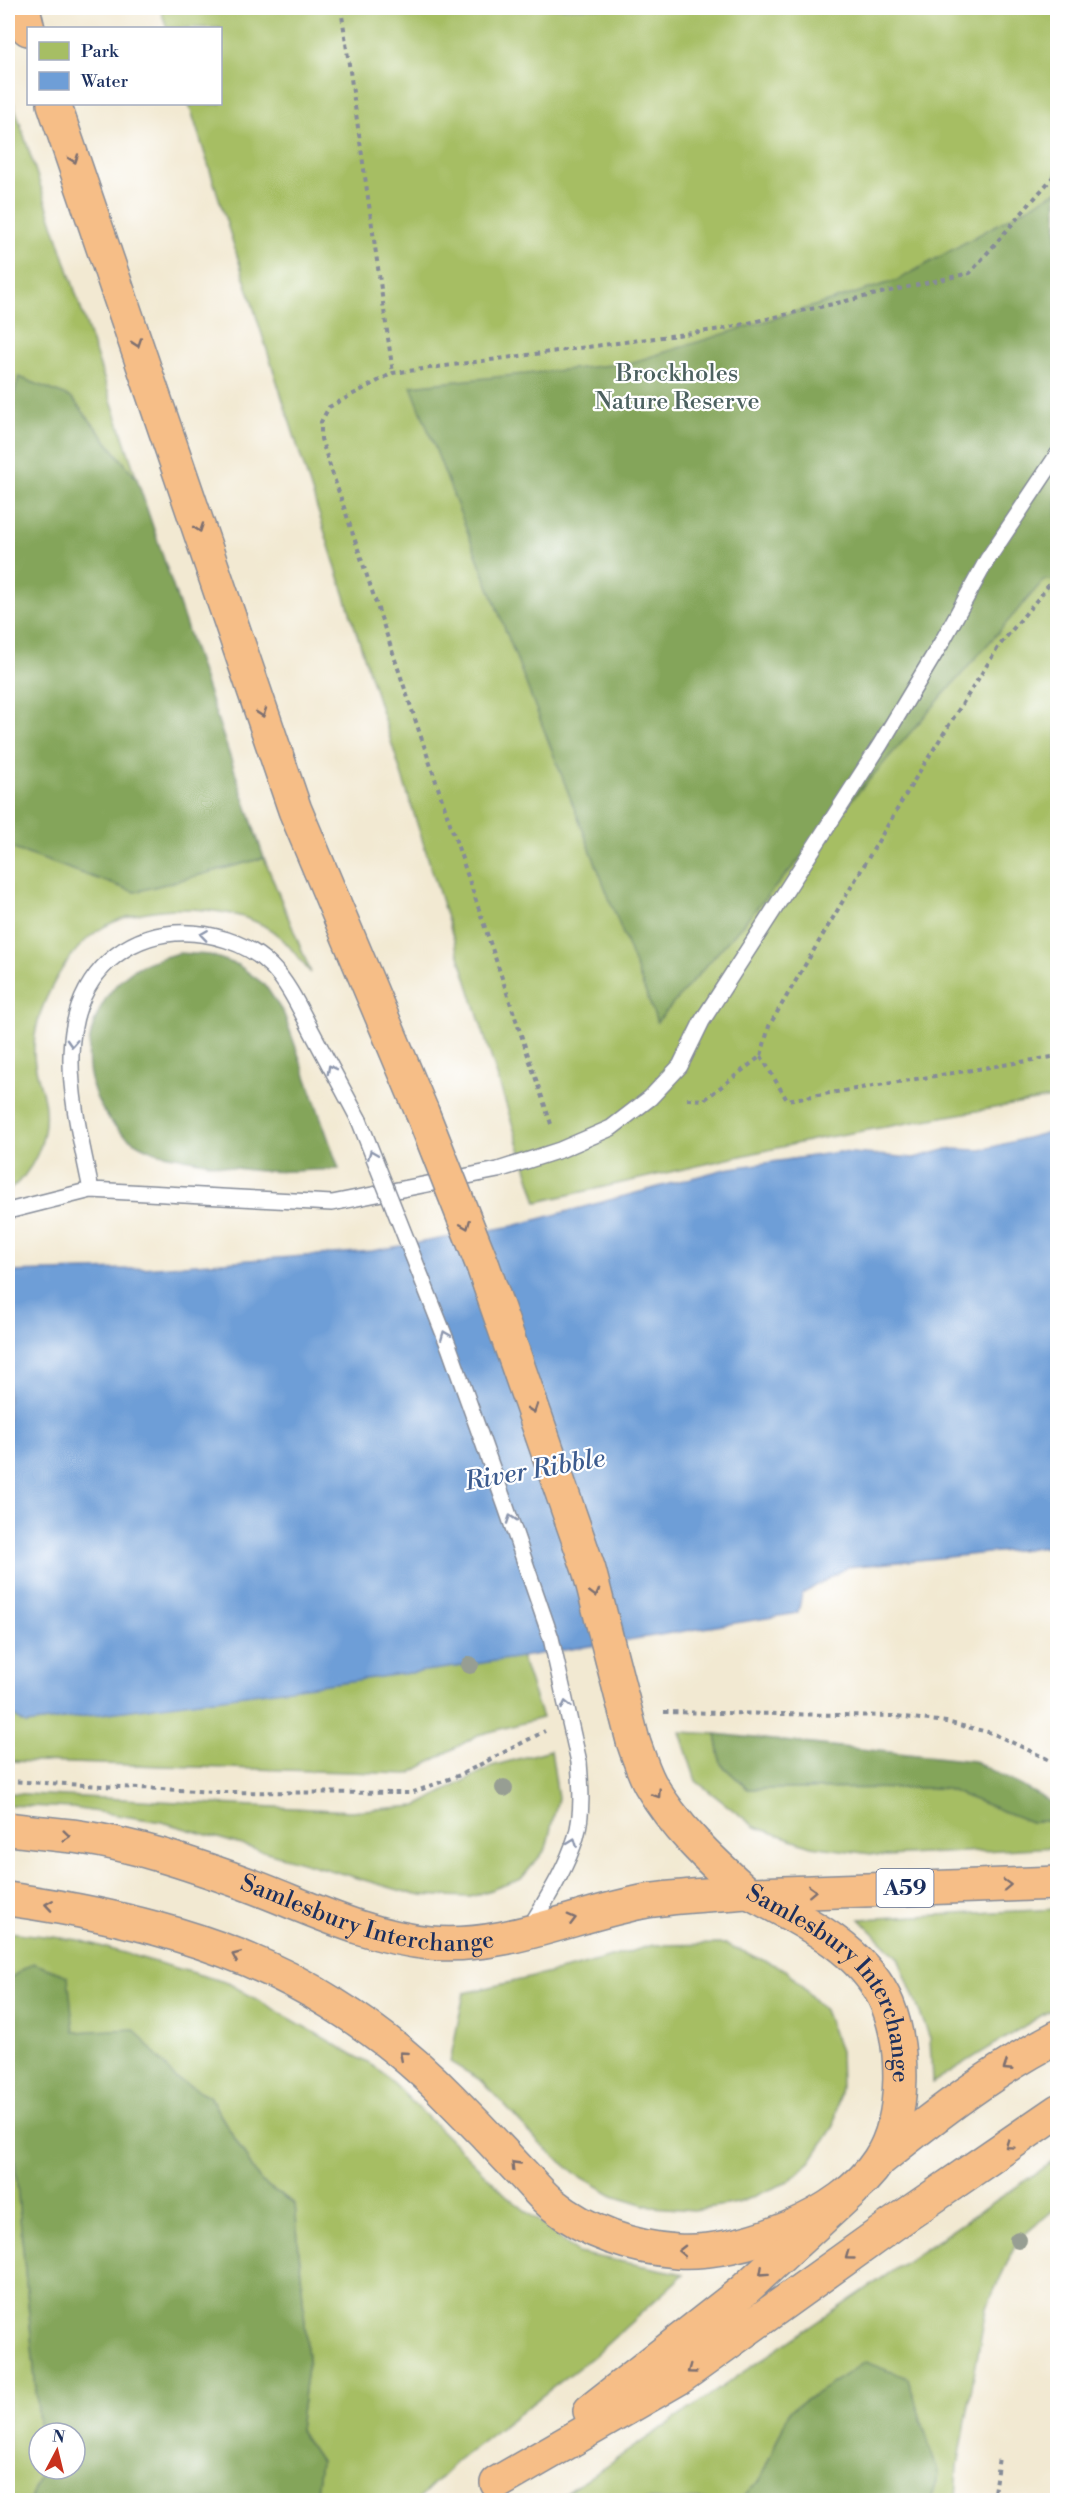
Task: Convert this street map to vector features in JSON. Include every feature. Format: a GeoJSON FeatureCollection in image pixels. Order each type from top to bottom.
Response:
{"type":"FeatureCollection","features":[{"type":"Feature","properties":{"kind":"highway"},"geometry":{"type":"LineString","coordinates":[[23,8],[28,27]]}},
{"type":"Feature","properties":{"kind":"highway"},"geometry":{"type":"LineString","coordinates":[[54,105],[296,810],[422,1112],[483,1266],[589,1570],[633,1741],[649,1783],[700,1852],[750,1893]]}},
{"type":"Feature","properties":{"kind":"highway","name":"Samlesbury Interchange"},"geometry":{"type":"LineString","coordinates":[[8,1829],[81,1837],[157,1854],[242,1882],[336,1919],[384,1934],[461,1945],[496,1940],[647,1901],[750,1893],[808,1924],[839,1945],[865,1969],[884,1996],[895,2028],[900,2067],[893,2128],[879,2160],[853,2190],[811,2217],[763,2239],[716,2251],[676,2251],[634,2245],[590,2229],[552,2204],[447,2094],[389,2043],[332,2003],[274,1972],[205,1944],[153,1927],[79,1910],[8,1899]]}},
{"type":"Feature","properties":{"kind":"highway","name":"A59"},"geometry":{"type":"LineString","coordinates":[[750,1893],[1058,1883]]}},
{"type":"Feature","properties":{"kind":"highway"},"geometry":{"type":"LineString","coordinates":[[879,2160],[969,2092],[1058,2037]]}},
{"type":"Feature","properties":{"kind":"highway"},"geometry":{"type":"LineString","coordinates":[[488,2492],[679,2378],[892,2225],[1058,2112]]}},
{"type":"Feature","properties":{"kind":"highway"},"geometry":{"type":"LineString","coordinates":[[488,2492],[743,2291],[853,2190]]}},
{"type":"Feature","properties":{"kind":"lane"},"geometry":{"type":"LineString","coordinates":[[8,1211],[91,1190],[332,1203],[498,1170],[560,1150],[611,1128],[650,1098],[680,1066],[702,1020],[880,745],[943,640],[987,560],[1058,454]]}},
{"type":"Feature","properties":{"kind":"lane"},"geometry":{"type":"LineString","coordinates":[[91,1190],[73,1093],[72,1048],[75,1016],[87,987],[100,970],[132,944],[154,936],[177,933],[204,934],[231,941],[251,950],[272,966],[290,991],[359,1120],[449,1347],[507,1507],[551,1638],[579,1762],[582,1793],[576,1837],[548,1898],[528,1931]]}},
{"type":"Feature","properties":{"kind":"path"},"geometry":{"type":"LineString","coordinates":[[341,8],[393,373]]}},
{"type":"Feature","properties":{"kind":"path"},"geometry":{"type":"LineString","coordinates":[[560,1150],[321,439],[321,422],[329,407],[393,373],[722,329],[970,273],[1058,169]]}},
{"type":"Feature","properties":{"kind":"path"},"geometry":{"type":"LineString","coordinates":[[1052,178],[1058,183]]}},
{"type":"Feature","properties":{"kind":"path"},"geometry":{"type":"LineString","coordinates":[[650,1098],[704,1100],[761,1056],[769,1026],[918,774],[999,645],[1058,574]]}},
{"type":"Feature","properties":{"kind":"path"},"geometry":{"type":"LineString","coordinates":[[761,1056],[787,1100],[1058,1056]]}},
{"type":"Feature","properties":{"kind":"path"},"geometry":{"type":"LineString","coordinates":[[663,1713],[896,1716],[946,1722],[992,1733],[1058,1764]]}},
{"type":"Feature","properties":{"kind":"path"},"geometry":{"type":"LineString","coordinates":[[8,1781],[216,1792],[411,1793],[460,1775],[551,1728]]}},
{"type":"Feature","properties":{"kind":"path"},"geometry":{"type":"LineString","coordinates":[[993,2500],[999,2457]]}},
{"type":"Feature","properties":{"kind":"green space","name":"Brockholes Nature Reserve"},"geometry":{"type":"Polygon","coordinates":[[[160,8],[1057,8],[1057,1097],[817,1139],[537,1202],[189,105],[222,105],[222,27],[167,27],[160,8]]]}},
{"type":"Feature","properties":{"kind":"green space"},"geometry":{"type":"Polygon","coordinates":[[[8,83],[137,479],[72,398],[19,377],[8,416],[8,83]]]}},
{"type":"Feature","properties":{"kind":"green space"},"geometry":{"type":"Polygon","coordinates":[[[1057,191],[1057,581],[1044,580],[657,1022],[411,386],[630,363],[898,280],[1057,191]]]}},
{"type":"Feature","properties":{"kind":"green space"},"geometry":{"type":"Polygon","coordinates":[[[19,377],[72,398],[137,479],[264,858],[135,892],[8,847],[8,416],[19,377]]]}},
{"type":"Feature","properties":{"kind":"green space"},"geometry":{"type":"Polygon","coordinates":[[[8,847],[135,892],[264,858],[311,973],[285,942],[270,930],[245,918],[216,911],[174,909],[154,911],[123,918],[96,932],[72,955],[61,970],[38,1021],[34,1054],[44,1101],[44,1132],[37,1155],[25,1175],[8,1191],[8,847]]]}},
{"type":"Feature","properties":{"kind":"green space"},"geometry":{"type":"Polygon","coordinates":[[[179,953],[210,955],[238,965],[265,985],[284,1014],[339,1169],[254,1170],[162,1154],[128,1138],[109,1119],[96,1097],[90,1072],[89,1046],[95,1021],[107,997],[131,971],[144,964],[179,953]]]}},
{"type":"Feature","properties":{"kind":"green space"},"geometry":{"type":"Polygon","coordinates":[[[521,1656],[542,1718],[478,1735],[409,1774],[8,1761],[8,1712],[26,1724],[521,1656]]]}},
{"type":"Feature","properties":{"kind":"green space"},"geometry":{"type":"Polygon","coordinates":[[[680,1732],[716,1734],[721,1764],[748,1789],[944,1788],[1031,1822],[1057,1820],[1057,1847],[886,1856],[812,1846],[755,1827],[696,1781],[680,1732]]]}},
{"type":"Feature","properties":{"kind":"green space"},"geometry":{"type":"Polygon","coordinates":[[[716,1734],[974,1761],[1057,1805],[1057,1820],[1031,1822],[944,1788],[748,1789],[721,1764],[716,1734]]]}},
{"type":"Feature","properties":{"kind":"green space"},"geometry":{"type":"Polygon","coordinates":[[[551,1750],[558,1798],[546,1849],[521,1879],[471,1897],[416,1895],[162,1822],[72,1808],[8,1805],[8,1793],[350,1811],[417,1806],[492,1766],[551,1750]]]}},
{"type":"Feature","properties":{"kind":"green space"},"geometry":{"type":"Polygon","coordinates":[[[1057,1909],[1057,2006],[932,2083],[930,2038],[898,1958],[860,1919],[1057,1909]]]}},
{"type":"Feature","properties":{"kind":"green space"},"geometry":{"type":"Polygon","coordinates":[[[8,1932],[79,1940],[228,1983],[380,2070],[506,2195],[578,2253],[684,2274],[594,2356],[457,2461],[417,2500],[294,2500],[316,2491],[320,2461],[299,2430],[308,2359],[295,2204],[261,2182],[209,2096],[176,2079],[134,2030],[74,2032],[10,1978],[8,2070],[8,1932]]]}},
{"type":"Feature","properties":{"kind":"green space"},"geometry":{"type":"Polygon","coordinates":[[[726,1944],[786,1970],[824,2010],[840,2051],[841,2087],[834,2126],[811,2161],[788,2182],[738,2203],[694,2210],[652,2207],[613,2195],[576,2174],[539,2143],[482,2081],[450,2062],[464,1993],[576,1967],[653,1945],[726,1944]]]}},
{"type":"Feature","properties":{"kind":"green space"},"geometry":{"type":"Polygon","coordinates":[[[33,1963],[68,1976],[74,2032],[134,2029],[176,2079],[209,2096],[261,2182],[295,2204],[308,2359],[299,2430],[320,2461],[316,2491],[294,2500],[30,2500],[37,2481],[87,2481],[87,2421],[39,2421],[8,2087],[10,1978],[33,1963]]]}},
{"type":"Feature","properties":{"kind":"green space"},"geometry":{"type":"Polygon","coordinates":[[[8,2087],[39,2421],[27,2421],[27,2481],[37,2481],[30,2500],[8,2500],[8,2087]]]}},
{"type":"Feature","properties":{"kind":"green space"},"geometry":{"type":"Polygon","coordinates":[[[1057,2159],[1057,2207],[1018,2240],[986,2308],[958,2466],[956,2500],[931,2500],[939,2475],[790,2410],[759,2482],[738,2500],[556,2500],[1057,2159]]]}},
{"type":"Feature","properties":{"kind":"green space"},"geometry":{"type":"Polygon","coordinates":[[[865,2362],[908,2378],[939,2475],[931,2500],[738,2500],[759,2482],[790,2410],[865,2362]]]}},
{"type":"Feature","properties":{"kind":"water","name":"River Ribble"},"geometry":{"type":"Polygon","coordinates":[[[1057,1130],[1057,1546],[848,1567],[802,1594],[798,1613],[470,1665],[26,1724],[8,1712],[8,1272],[129,1269],[372,1251],[513,1226],[725,1169],[839,1152],[914,1158],[948,1149],[981,1150],[1057,1130]]]}}]}
